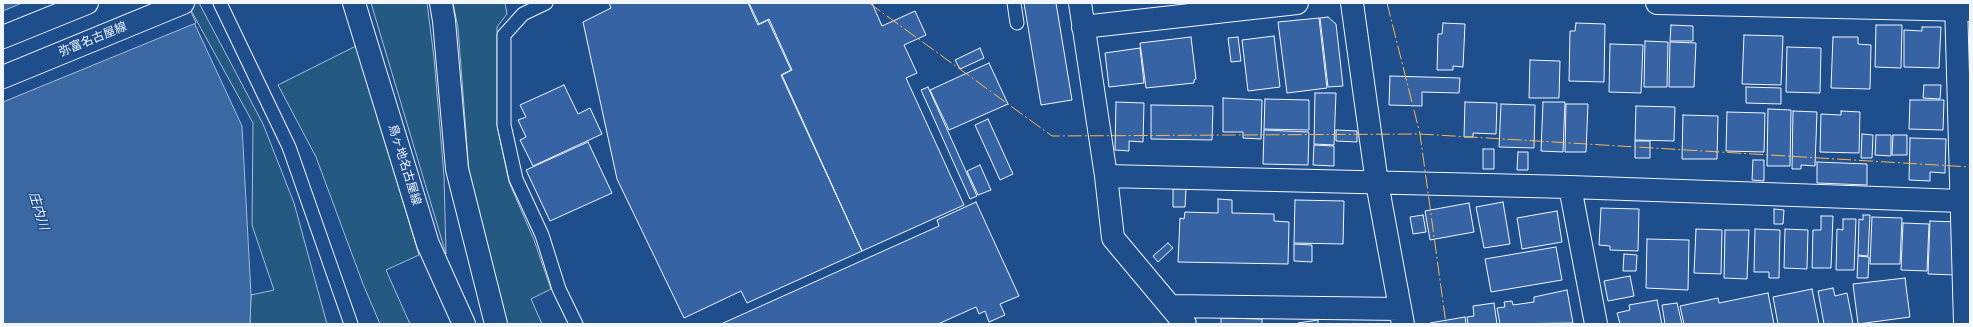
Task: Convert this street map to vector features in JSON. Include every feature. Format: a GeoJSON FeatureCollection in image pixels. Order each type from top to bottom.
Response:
{"type":"FeatureCollection","features":[{"type":"Feature","properties":{"kind":"street"},"geometry":{"type":"LineString","coordinates":[[3,37],[87,3]]}},
{"type":"Feature","properties":{"kind":"street","name":"弥富名古屋線"},"geometry":{"type":"LineString","coordinates":[[3,77],[183,3]]}},
{"type":"Feature","properties":{"kind":"street","name":"鳥ヶ地名古屋線"},"geometry":{"type":"LineString","coordinates":[[354,3],[428,244],[464,324]]}},
{"type":"Feature","properties":{"kind":"street"},"geometry":{"type":"LineString","coordinates":[[441,3],[444,20],[457,169],[496,324]]}},
{"type":"Feature","properties":{"kind":"street"},"geometry":{"type":"LineString","coordinates":[[1080,3],[1106,176],[1113,238],[1185,324]]}},
{"type":"Feature","properties":{"kind":"street"},"geometry":{"type":"LineString","coordinates":[[1083,28],[1297,3]]}},
{"type":"Feature","properties":{"kind":"street"},"geometry":{"type":"LineString","coordinates":[[1170,306],[1401,316],[1377,183],[1352,3]]}},
{"type":"Feature","properties":{"kind":"street"},"geometry":{"type":"LineString","coordinates":[[1657,3],[1961,7],[1961,201],[1965,324]]}},
{"type":"Feature","properties":{"kind":"street"},"geometry":{"type":"LineString","coordinates":[[1106,176],[1570,187],[1961,201]]}},
{"type":"Feature","properties":{"kind":"street"},"geometry":{"type":"LineString","coordinates":[[1570,187],[1596,324]]}},
{"type":"Feature","properties":{"kind":"lane"},"geometry":{"type":"LineString","coordinates":[[220,3],[289,147],[351,324]]}},
{"type":"Feature","properties":{"kind":"lane"},"geometry":{"type":"LineString","coordinates":[[546,3],[521,8],[504,35],[504,125],[516,179],[542,235],[559,289],[576,324]]}},
{"type":"Feature","properties":{"kind":"lane"},"geometry":{"type":"LineString","coordinates":[[1014,3],[1017,23]]}},
{"type":"Feature","properties":{"kind":"shaded area"},"geometry":{"type":"Polygon","coordinates":[[[187,3],[199,3],[263,124],[294,203],[327,324],[250,324],[251,295],[274,290],[252,225],[253,123],[187,3]]]}},
{"type":"Feature","properties":{"kind":"shaded area"},"geometry":{"type":"Polygon","coordinates":[[[371,3],[427,3],[434,58],[444,176],[446,254],[371,3]]]}},
{"type":"Feature","properties":{"kind":"shaded area"},"geometry":{"type":"Polygon","coordinates":[[[453,3],[505,3],[507,14],[497,27],[497,125],[509,182],[534,240],[551,289],[531,299],[542,324],[506,324],[469,172],[458,28],[453,3]]]}},
{"type":"Feature","properties":{"kind":"shaded area"},"geometry":{"type":"Polygon","coordinates":[[[356,46],[419,255],[386,270],[410,324],[380,324],[363,284],[316,157],[278,85],[356,46]]]}},
{"type":"Feature","properties":{"kind":"water","name":"庄内川"},"geometry":{"type":"Polygon","coordinates":[[[3,3],[185,3],[242,126],[251,295],[250,324],[3,324],[3,3]]]}},
{"type":"Feature","properties":{"kind":"pier"},"geometry":{"type":"Polygon","coordinates":[[[22,3],[187,3],[196,23],[3,102],[3,11],[22,3]]]}},
{"type":"Feature","properties":{"kind":"building"},"geometry":{"type":"Polygon","coordinates":[[[609,3],[748,3],[758,25],[768,20],[791,70],[781,75],[862,251],[747,303],[741,291],[684,318],[617,179],[583,22],[611,8],[609,3]]]}},
{"type":"Feature","properties":{"kind":"building"},"geometry":{"type":"Polygon","coordinates":[[[749,3],[872,3],[882,26],[915,11],[926,35],[904,45],[917,73],[906,78],[964,205],[862,251],[782,75],[792,70],[769,19],[759,24],[749,3]]]}},
{"type":"Feature","properties":{"kind":"building"},"geometry":{"type":"Polygon","coordinates":[[[1024,3],[1056,3],[1072,100],[1041,105],[1024,3]]]}},
{"type":"Feature","properties":{"kind":"building"},"geometry":{"type":"Polygon","coordinates":[[[1328,17],[1336,24],[1343,86],[1328,87],[1320,18],[1328,17]]]}},
{"type":"Feature","properties":{"kind":"building"},"geometry":{"type":"Polygon","coordinates":[[[1319,18],[1327,88],[1287,93],[1278,22],[1319,18]]]}},
{"type":"Feature","properties":{"kind":"building"},"geometry":{"type":"Polygon","coordinates":[[[1443,23],[1465,24],[1463,67],[1453,66],[1453,70],[1437,70],[1438,34],[1442,34],[1443,23]]]}},
{"type":"Feature","properties":{"kind":"building"},"geometry":{"type":"Polygon","coordinates":[[[1576,23],[1605,24],[1604,82],[1569,81],[1570,31],[1575,31],[1576,23]]]}},
{"type":"Feature","properties":{"kind":"building"},"geometry":{"type":"Polygon","coordinates":[[[1671,25],[1693,26],[1693,41],[1670,41],[1671,25]]]}},
{"type":"Feature","properties":{"kind":"building"},"geometry":{"type":"Polygon","coordinates":[[[1876,25],[1902,25],[1901,68],[1875,67],[1876,25]]]}},
{"type":"Feature","properties":{"kind":"building"},"geometry":{"type":"Polygon","coordinates":[[[1922,27],[1941,27],[1939,68],[1904,67],[1904,30],[1922,31],[1922,27]]]}},
{"type":"Feature","properties":{"kind":"building"},"geometry":{"type":"Polygon","coordinates":[[[1744,35],[1783,36],[1781,85],[1742,84],[1744,35]]]}},
{"type":"Feature","properties":{"kind":"building"},"geometry":{"type":"Polygon","coordinates":[[[1274,36],[1280,87],[1248,91],[1242,40],[1274,36]]]}},
{"type":"Feature","properties":{"kind":"building"},"geometry":{"type":"Polygon","coordinates":[[[1191,37],[1196,79],[1194,80],[1194,83],[1146,88],[1140,43],[1191,37]]]}},
{"type":"Feature","properties":{"kind":"building"},"geometry":{"type":"Polygon","coordinates":[[[1238,37],[1241,61],[1231,62],[1228,38],[1238,37]]]}},
{"type":"Feature","properties":{"kind":"building"},"geometry":{"type":"Polygon","coordinates":[[[1833,37],[1858,37],[1858,44],[1871,45],[1870,89],[1831,88],[1833,37]]]}},
{"type":"Feature","properties":{"kind":"building"},"geometry":{"type":"Polygon","coordinates":[[[1645,41],[1668,42],[1667,87],[1644,87],[1645,41]]]}},
{"type":"Feature","properties":{"kind":"building"},"geometry":{"type":"Polygon","coordinates":[[[1670,42],[1696,43],[1694,87],[1669,87],[1670,42]]]}},
{"type":"Feature","properties":{"kind":"building"},"geometry":{"type":"Polygon","coordinates":[[[1610,44],[1643,45],[1641,93],[1609,92],[1610,44]]]}},
{"type":"Feature","properties":{"kind":"building"},"geometry":{"type":"Polygon","coordinates":[[[1787,47],[1821,48],[1820,93],[1786,92],[1787,47]]]}},
{"type":"Feature","properties":{"kind":"building"},"geometry":{"type":"Polygon","coordinates":[[[980,48],[984,58],[960,69],[955,60],[980,48]]]}},
{"type":"Feature","properties":{"kind":"building"},"geometry":{"type":"Polygon","coordinates":[[[1140,48],[1144,83],[1109,87],[1105,53],[1140,48]]]}},
{"type":"Feature","properties":{"kind":"building"},"geometry":{"type":"Polygon","coordinates":[[[1530,60],[1560,61],[1559,98],[1529,98],[1530,60]]]}},
{"type":"Feature","properties":{"kind":"building"},"geometry":{"type":"Polygon","coordinates":[[[989,63],[1008,104],[949,130],[930,90],[989,63]]]}},
{"type":"Feature","properties":{"kind":"building"},"geometry":{"type":"Polygon","coordinates":[[[1390,76],[1460,78],[1459,93],[1422,92],[1422,106],[1389,105],[1390,76]]]}},
{"type":"Feature","properties":{"kind":"building"},"geometry":{"type":"Polygon","coordinates":[[[564,85],[578,114],[590,108],[602,134],[533,166],[520,140],[526,137],[518,120],[526,117],[520,105],[564,85]]]}},
{"type":"Feature","properties":{"kind":"building"},"geometry":{"type":"Polygon","coordinates":[[[1924,85],[1941,85],[1940,99],[1923,98],[1924,85]]]}},
{"type":"Feature","properties":{"kind":"building"},"geometry":{"type":"Polygon","coordinates":[[[928,87],[977,196],[970,199],[921,90],[928,87]]]}},
{"type":"Feature","properties":{"kind":"building"},"geometry":{"type":"Polygon","coordinates":[[[1746,87],[1781,88],[1781,104],[1746,103],[1746,87]]]}},
{"type":"Feature","properties":{"kind":"building"},"geometry":{"type":"Polygon","coordinates":[[[1315,93],[1336,93],[1334,145],[1314,144],[1315,93]]]}},
{"type":"Feature","properties":{"kind":"building"},"geometry":{"type":"Polygon","coordinates":[[[1223,98],[1262,100],[1261,139],[1243,138],[1243,132],[1223,132],[1223,98]]]}},
{"type":"Feature","properties":{"kind":"building"},"geometry":{"type":"Polygon","coordinates":[[[1265,99],[1309,100],[1309,130],[1264,129],[1265,99]]]}},
{"type":"Feature","properties":{"kind":"building"},"geometry":{"type":"Polygon","coordinates":[[[1910,100],[1944,100],[1943,130],[1909,129],[1910,100]]]}},
{"type":"Feature","properties":{"kind":"building"},"geometry":{"type":"Polygon","coordinates":[[[1116,102],[1144,103],[1143,142],[1129,141],[1129,151],[1115,150],[1116,102]]]}},
{"type":"Feature","properties":{"kind":"building"},"geometry":{"type":"Polygon","coordinates":[[[1465,102],[1497,103],[1496,134],[1473,133],[1473,137],[1464,137],[1465,102]]]}},
{"type":"Feature","properties":{"kind":"building"},"geometry":{"type":"Polygon","coordinates":[[[1543,102],[1565,102],[1563,152],[1541,151],[1543,102]]]}},
{"type":"Feature","properties":{"kind":"building"},"geometry":{"type":"Polygon","coordinates":[[[1501,104],[1535,105],[1534,148],[1499,147],[1501,104]]]}},
{"type":"Feature","properties":{"kind":"building"},"geometry":{"type":"Polygon","coordinates":[[[1566,104],[1588,104],[1586,152],[1565,152],[1566,104]]]}},
{"type":"Feature","properties":{"kind":"building"},"geometry":{"type":"Polygon","coordinates":[[[1151,105],[1213,106],[1212,140],[1151,139],[1151,105]]]}},
{"type":"Feature","properties":{"kind":"building"},"geometry":{"type":"Polygon","coordinates":[[[1636,106],[1675,107],[1674,141],[1635,140],[1636,106]]]}},
{"type":"Feature","properties":{"kind":"building"},"geometry":{"type":"Polygon","coordinates":[[[1768,109],[1791,110],[1790,166],[1767,166],[1768,109]]]}},
{"type":"Feature","properties":{"kind":"building"},"geometry":{"type":"Polygon","coordinates":[[[1793,111],[1817,112],[1815,166],[1801,165],[1801,169],[1792,169],[1793,111]]]}},
{"type":"Feature","properties":{"kind":"building"},"geometry":{"type":"Polygon","coordinates":[[[1841,111],[1860,112],[1859,153],[1820,152],[1821,114],[1841,115],[1841,111]]]}},
{"type":"Feature","properties":{"kind":"building"},"geometry":{"type":"Polygon","coordinates":[[[1727,112],[1765,113],[1764,152],[1726,151],[1727,112]]]}},
{"type":"Feature","properties":{"kind":"building"},"geometry":{"type":"Polygon","coordinates":[[[1683,115],[1718,116],[1717,159],[1682,159],[1683,115]]]}},
{"type":"Feature","properties":{"kind":"building"},"geometry":{"type":"Polygon","coordinates":[[[988,119],[1013,174],[1000,180],[975,125],[988,119]]]}},
{"type":"Feature","properties":{"kind":"building"},"geometry":{"type":"Polygon","coordinates":[[[1264,130],[1309,132],[1308,165],[1263,164],[1264,130]]]}},
{"type":"Feature","properties":{"kind":"building"},"geometry":{"type":"Polygon","coordinates":[[[1336,130],[1357,131],[1357,142],[1336,141],[1336,130]]]}},
{"type":"Feature","properties":{"kind":"building"},"geometry":{"type":"Polygon","coordinates":[[[1862,134],[1873,135],[1872,158],[1861,158],[1862,134]]]}},
{"type":"Feature","properties":{"kind":"building"},"geometry":{"type":"Polygon","coordinates":[[[1876,135],[1891,135],[1891,156],[1875,155],[1876,135]]]}},
{"type":"Feature","properties":{"kind":"building"},"geometry":{"type":"Polygon","coordinates":[[[1893,135],[1907,135],[1907,155],[1892,155],[1893,135]]]}},
{"type":"Feature","properties":{"kind":"building"},"geometry":{"type":"Polygon","coordinates":[[[1910,138],[1946,139],[1945,173],[1930,172],[1930,181],[1909,180],[1910,138]]]}},
{"type":"Feature","properties":{"kind":"building"},"geometry":{"type":"Polygon","coordinates":[[[1635,141],[1650,141],[1650,158],[1635,158],[1635,141]]]}},
{"type":"Feature","properties":{"kind":"building"},"geometry":{"type":"Polygon","coordinates":[[[588,142],[612,193],[550,221],[526,170],[588,142]]]}},
{"type":"Feature","properties":{"kind":"building"},"geometry":{"type":"Polygon","coordinates":[[[1314,145],[1334,146],[1334,166],[1313,165],[1314,145]]]}},
{"type":"Feature","properties":{"kind":"building"},"geometry":{"type":"Polygon","coordinates":[[[1483,149],[1494,149],[1494,169],[1483,169],[1483,149]]]}},
{"type":"Feature","properties":{"kind":"building"},"geometry":{"type":"Polygon","coordinates":[[[1518,152],[1528,152],[1528,170],[1517,170],[1518,152]]]}},
{"type":"Feature","properties":{"kind":"building"},"geometry":{"type":"Polygon","coordinates":[[[1753,160],[1764,160],[1764,181],[1752,180],[1753,160]]]}},
{"type":"Feature","properties":{"kind":"building"},"geometry":{"type":"Polygon","coordinates":[[[1817,162],[1867,164],[1867,185],[1817,183],[1817,162]]]}},
{"type":"Feature","properties":{"kind":"building"},"geometry":{"type":"Polygon","coordinates":[[[980,165],[991,190],[978,195],[967,171],[980,165]]]}},
{"type":"Feature","properties":{"kind":"building"},"geometry":{"type":"Polygon","coordinates":[[[1173,189],[1186,189],[1185,207],[1173,207],[1173,189]]]}},
{"type":"Feature","properties":{"kind":"building"},"geometry":{"type":"Polygon","coordinates":[[[1218,199],[1232,200],[1232,213],[1274,214],[1274,221],[1289,222],[1288,264],[1178,262],[1180,218],[1184,219],[1185,212],[1218,213],[1218,199]]]}},
{"type":"Feature","properties":{"kind":"building"},"geometry":{"type":"Polygon","coordinates":[[[1295,200],[1344,201],[1343,244],[1294,243],[1295,200]]]}},
{"type":"Feature","properties":{"kind":"building"},"geometry":{"type":"Polygon","coordinates":[[[976,202],[1019,296],[1000,304],[1005,315],[989,322],[985,311],[979,314],[976,307],[938,324],[721,324],[939,226],[937,220],[976,202]]]}},
{"type":"Feature","properties":{"kind":"building"},"geometry":{"type":"Polygon","coordinates":[[[1503,202],[1510,244],[1484,248],[1476,207],[1503,202]]]}},
{"type":"Feature","properties":{"kind":"building"},"geometry":{"type":"Polygon","coordinates":[[[1469,203],[1474,232],[1430,240],[1425,211],[1469,203]]]}},
{"type":"Feature","properties":{"kind":"building"},"geometry":{"type":"Polygon","coordinates":[[[1601,208],[1639,209],[1638,251],[1610,250],[1610,246],[1599,245],[1601,208]]]}},
{"type":"Feature","properties":{"kind":"building"},"geometry":{"type":"Polygon","coordinates":[[[1774,209],[1784,210],[1783,224],[1774,224],[1774,209]]]}},
{"type":"Feature","properties":{"kind":"building"},"geometry":{"type":"Polygon","coordinates":[[[1557,211],[1562,242],[1522,249],[1517,218],[1557,211]]]}},
{"type":"Feature","properties":{"kind":"building"},"geometry":{"type":"Polygon","coordinates":[[[1423,215],[1426,232],[1413,234],[1410,217],[1423,215]]]}},
{"type":"Feature","properties":{"kind":"building"},"geometry":{"type":"Polygon","coordinates":[[[1863,215],[1870,215],[1868,256],[1858,255],[1859,219],[1863,220],[1863,215]]]}},
{"type":"Feature","properties":{"kind":"building"},"geometry":{"type":"Polygon","coordinates":[[[1821,216],[1833,216],[1831,268],[1812,268],[1813,230],[1821,230],[1821,216]]]}},
{"type":"Feature","properties":{"kind":"building"},"geometry":{"type":"Polygon","coordinates":[[[1872,217],[1902,218],[1900,264],[1870,264],[1872,217]]]}},
{"type":"Feature","properties":{"kind":"building"},"geometry":{"type":"Polygon","coordinates":[[[1843,219],[1856,219],[1854,270],[1836,270],[1837,229],[1843,230],[1843,219]]]}},
{"type":"Feature","properties":{"kind":"building"},"geometry":{"type":"Polygon","coordinates":[[[1930,221],[1958,222],[1956,275],[1928,274],[1930,221]]]}},
{"type":"Feature","properties":{"kind":"building"},"geometry":{"type":"Polygon","coordinates":[[[1903,223],[1929,224],[1927,271],[1901,270],[1903,223]]]}},
{"type":"Feature","properties":{"kind":"building"},"geometry":{"type":"Polygon","coordinates":[[[1696,229],[1722,230],[1721,274],[1694,273],[1696,229]]]}},
{"type":"Feature","properties":{"kind":"building"},"geometry":{"type":"Polygon","coordinates":[[[1755,229],[1780,230],[1779,278],[1769,278],[1769,272],[1754,272],[1755,229]]]}},
{"type":"Feature","properties":{"kind":"building"},"geometry":{"type":"Polygon","coordinates":[[[1785,229],[1808,230],[1807,269],[1784,268],[1785,229]]]}},
{"type":"Feature","properties":{"kind":"building"},"geometry":{"type":"Polygon","coordinates":[[[1725,230],[1749,230],[1747,279],[1724,278],[1725,230]]]}},
{"type":"Feature","properties":{"kind":"building"},"geometry":{"type":"Polygon","coordinates":[[[1647,239],[1689,240],[1688,290],[1646,288],[1647,239]]]}},
{"type":"Feature","properties":{"kind":"building"},"geometry":{"type":"Polygon","coordinates":[[[1168,243],[1173,248],[1158,262],[1153,256],[1168,243]]]}},
{"type":"Feature","properties":{"kind":"building"},"geometry":{"type":"Polygon","coordinates":[[[1294,244],[1312,245],[1312,262],[1294,261],[1294,244]]]}},
{"type":"Feature","properties":{"kind":"building"},"geometry":{"type":"Polygon","coordinates":[[[1556,247],[1562,280],[1491,292],[1485,259],[1556,247]]]}},
{"type":"Feature","properties":{"kind":"building"},"geometry":{"type":"Polygon","coordinates":[[[1624,254],[1637,255],[1636,271],[1623,271],[1624,254]]]}},
{"type":"Feature","properties":{"kind":"building"},"geometry":{"type":"Polygon","coordinates":[[[1858,256],[1869,257],[1868,278],[1857,278],[1858,256]]]}},
{"type":"Feature","properties":{"kind":"building"},"geometry":{"type":"Polygon","coordinates":[[[1630,276],[1634,296],[1608,301],[1604,281],[1630,276]]]}},
{"type":"Feature","properties":{"kind":"building"},"geometry":{"type":"Polygon","coordinates":[[[1905,278],[1910,317],[1858,324],[1853,284],[1905,278]]]}},
{"type":"Feature","properties":{"kind":"building"},"geometry":{"type":"Polygon","coordinates":[[[1833,288],[1835,296],[1847,293],[1853,324],[1824,324],[1818,291],[1833,288]]]}},
{"type":"Feature","properties":{"kind":"building"},"geometry":{"type":"Polygon","coordinates":[[[1812,289],[1819,324],[1778,324],[1773,297],[1812,289]]]}},
{"type":"Feature","properties":{"kind":"building"},"geometry":{"type":"Polygon","coordinates":[[[1567,290],[1573,323],[1500,324],[1497,308],[1505,307],[1504,302],[1512,301],[1513,305],[1534,302],[1534,297],[1567,290]]]}},
{"type":"Feature","properties":{"kind":"building"},"geometry":{"type":"Polygon","coordinates":[[[1768,293],[1774,324],[1684,324],[1680,306],[1718,298],[1719,303],[1768,293]]]}},
{"type":"Feature","properties":{"kind":"building"},"geometry":{"type":"Polygon","coordinates":[[[1657,300],[1662,324],[1620,324],[1617,313],[1630,310],[1629,305],[1657,300]]]}},
{"type":"Feature","properties":{"kind":"building"},"geometry":{"type":"Polygon","coordinates":[[[1494,303],[1497,324],[1468,324],[1467,317],[1474,316],[1473,306],[1494,303]]]}},
{"type":"Feature","properties":{"kind":"building"},"geometry":{"type":"Polygon","coordinates":[[[1677,303],[1682,324],[1665,324],[1662,305],[1677,303]]]}},
{"type":"Feature","properties":{"kind":"building"},"geometry":{"type":"Polygon","coordinates":[[[1465,317],[1466,324],[1430,324],[1430,323],[1465,317]]]}},
{"type":"Feature","properties":{"kind":"building"},"geometry":{"type":"Polygon","coordinates":[[[1221,318],[1262,319],[1262,324],[1221,324],[1221,318]]]}},
{"type":"Feature","properties":{"kind":"building"},"geometry":{"type":"Polygon","coordinates":[[[1318,320],[1318,324],[1298,324],[1298,323],[1318,320]]]}},
{"type":"Feature","properties":{"kind":"power"},"geometry":{"type":"LineString","coordinates":[[869,3],[1052,136],[1420,134],[1970,167]]}},
{"type":"Feature","properties":{"kind":"power"},"geometry":{"type":"LineString","coordinates":[[1387,3],[1420,134],[1446,324]]}}]}
